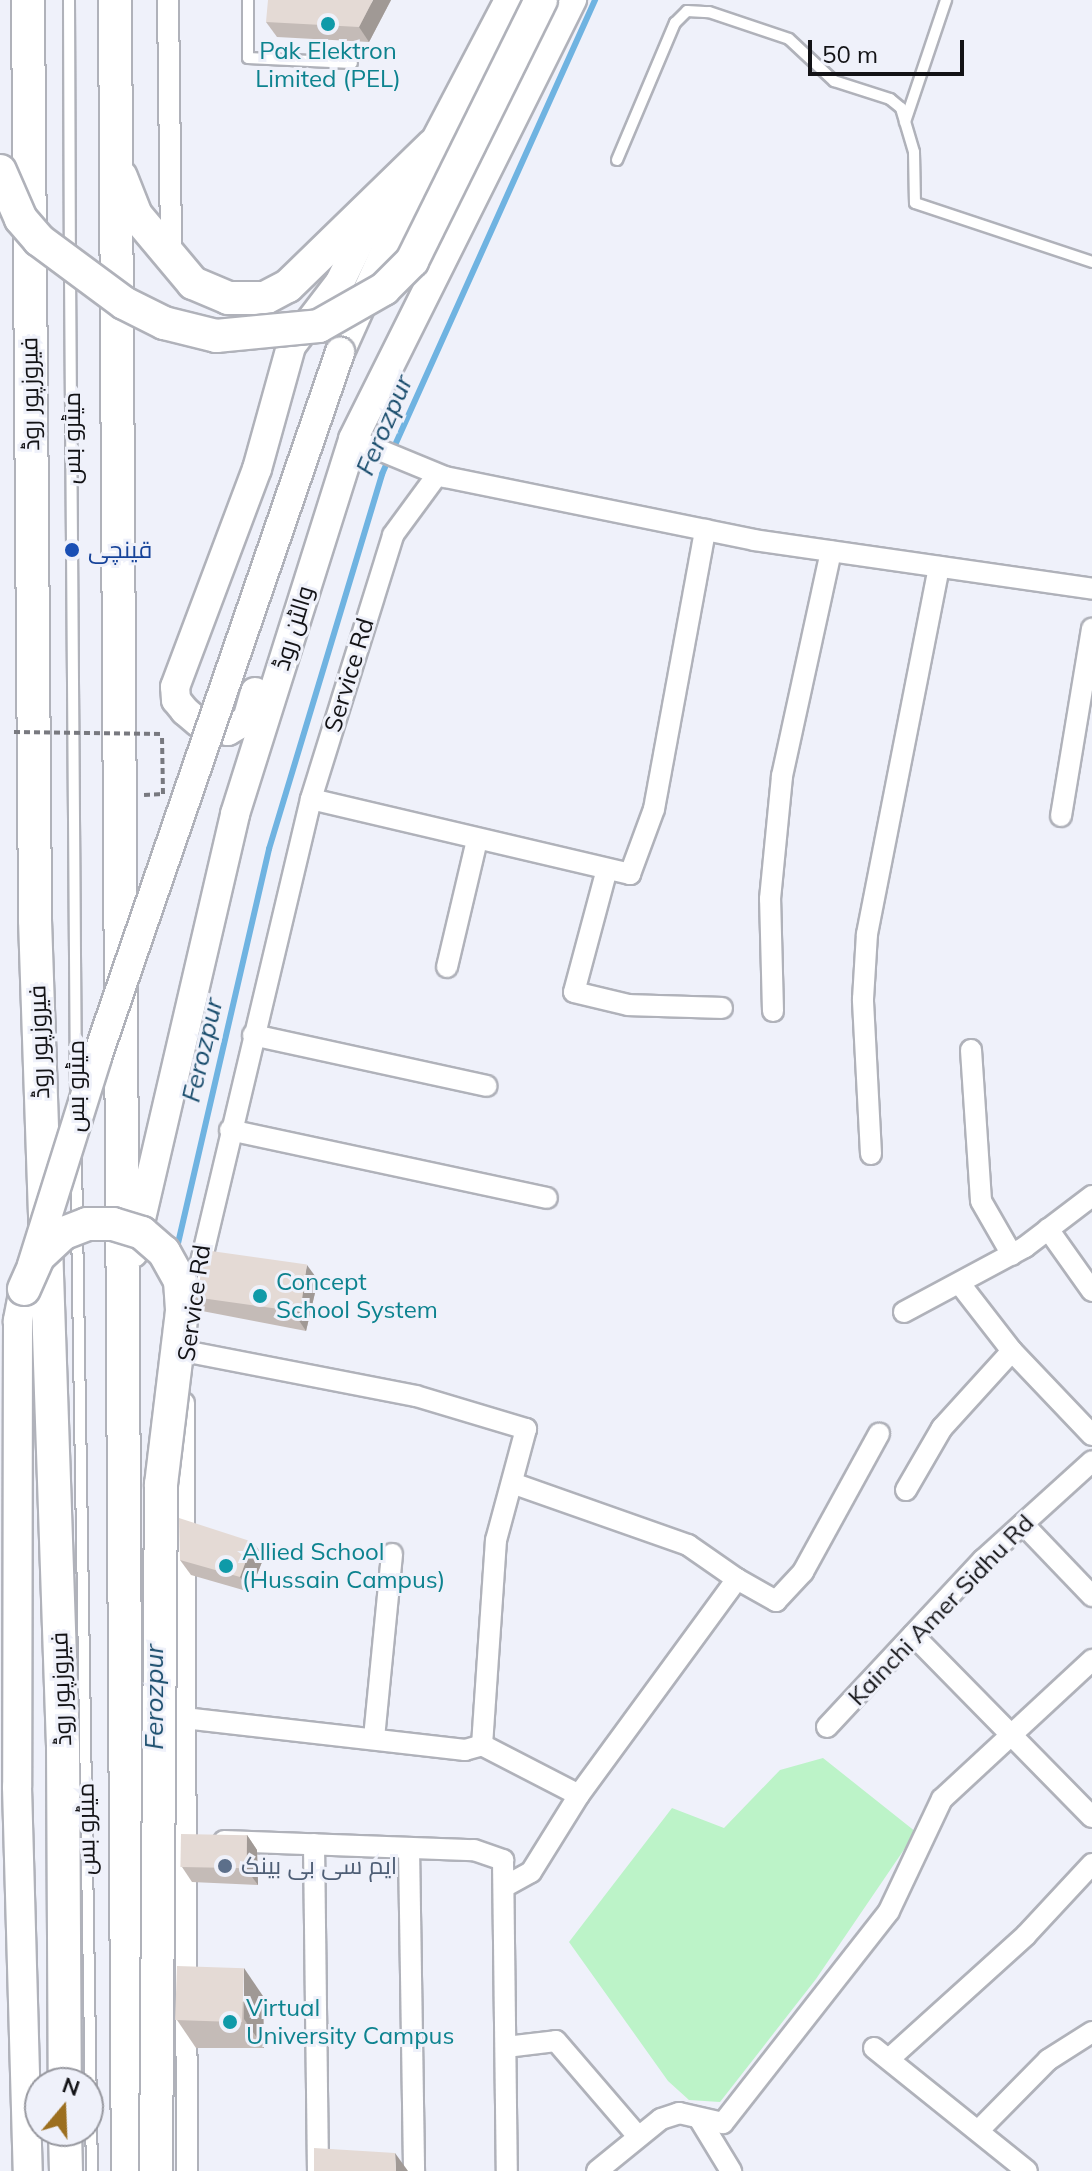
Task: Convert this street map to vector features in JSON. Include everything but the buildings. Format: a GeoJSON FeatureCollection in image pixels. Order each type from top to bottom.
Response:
{"type":"FeatureCollection","features":[{"type":"Feature","properties":{"kind":"main road","name":"فیروزپور روڈ"},"geometry":{"type":"LineString","coordinates":[[28,0],[35,920],[63,1745],[65,2067]]}},
{"type":"Feature","properties":{"kind":"main road"},"geometry":{"type":"LineString","coordinates":[[115,0],[128,2171]]}},
{"type":"Feature","properties":{"kind":"main road"},"geometry":{"type":"LineString","coordinates":[[28,2171],[17,1787],[18,1321],[24,1289],[97,1057],[340,352],[433,145],[509,0]]}},
{"type":"Feature","properties":{"kind":"main road"},"geometry":{"type":"LineString","coordinates":[[0,171],[21,219],[39,240],[124,303],[164,323],[216,336],[319,326],[384,289],[412,261],[541,0]]}},
{"type":"Feature","properties":{"kind":"main road","name":"والٹن روڈ"},"geometry":{"type":"LineString","coordinates":[[123,1296],[235,814],[353,439],[572,0]]}},
{"type":"Feature","properties":{"kind":"main road"},"geometry":{"type":"LineString","coordinates":[[116,167],[136,215],[193,283],[217,293],[265,298],[288,286],[433,145]]}},
{"type":"Feature","properties":{"kind":"main road"},"geometry":{"type":"LineString","coordinates":[[332,502],[310,512],[247,720],[228,731],[198,722],[176,700],[175,687],[257,469],[286,360],[350,265],[384,190]]}},
{"type":"Feature","properties":{"kind":"main road"},"geometry":{"type":"LineString","coordinates":[[24,1289],[39,1256],[64,1233],[87,1224],[113,1224],[142,1233],[164,1252],[180,1281],[182,1311],[161,1484],[156,2171]]}},
{"type":"Feature","properties":{"kind":"main road"},"geometry":{"type":"LineString","coordinates":[[65,2147],[66,2171]]}},
{"type":"Feature","properties":{"kind":"street"},"geometry":{"type":"LineString","coordinates":[[168,0],[171,260]]}},
{"type":"Feature","properties":{"kind":"street"},"geometry":{"type":"LineString","coordinates":[[353,439],[437,475],[705,530],[1092,589]]}},
{"type":"Feature","properties":{"kind":"street","name":"Service Rd"},"geometry":{"type":"LineString","coordinates":[[187,2171],[184,1351],[203,1239],[311,799],[393,535],[437,475]]}},
{"type":"Feature","properties":{"kind":"street"},"geometry":{"type":"LineString","coordinates":[[311,799],[630,874],[654,809],[705,530]]}},
{"type":"Feature","properties":{"kind":"street"},"geometry":{"type":"LineString","coordinates":[[773,1011],[770,899],[782,776],[831,551]]}},
{"type":"Feature","properties":{"kind":"street"},"geometry":{"type":"LineString","coordinates":[[871,1154],[863,999],[867,934],[939,567]]}},
{"type":"Feature","properties":{"kind":"street"},"geometry":{"type":"LineString","coordinates":[[1061,816],[1092,629]]}},
{"type":"Feature","properties":{"kind":"street"},"geometry":{"type":"LineString","coordinates":[[447,967],[477,840]]}},
{"type":"Feature","properties":{"kind":"street"},"geometry":{"type":"LineString","coordinates":[[607,869],[574,992],[628,1005],[722,1008]]}},
{"type":"Feature","properties":{"kind":"street"},"geometry":{"type":"LineString","coordinates":[[253,1035],[487,1086]]}},
{"type":"Feature","properties":{"kind":"street"},"geometry":{"type":"LineString","coordinates":[[971,1050],[981,1201],[1012,1255]]}},
{"type":"Feature","properties":{"kind":"street"},"geometry":{"type":"LineString","coordinates":[[230,1130],[547,1198]]}},
{"type":"Feature","properties":{"kind":"street"},"geometry":{"type":"LineString","coordinates":[[904,1312],[1012,1255],[1092,1196]]}},
{"type":"Feature","properties":{"kind":"street"},"geometry":{"type":"LineString","coordinates":[[1048,1229],[1092,1291]]}},
{"type":"Feature","properties":{"kind":"street"},"geometry":{"type":"LineString","coordinates":[[960,1284],[1012,1351],[1092,1435]]}},
{"type":"Feature","properties":{"kind":"street"},"geometry":{"type":"LineString","coordinates":[[184,1351],[416,1396],[526,1429],[496,1540],[482,1745]]}},
{"type":"Feature","properties":{"kind":"street"},"geometry":{"type":"LineString","coordinates":[[906,1490],[942,1428],[1012,1351]]}},
{"type":"Feature","properties":{"kind":"street"},"geometry":{"type":"LineString","coordinates":[[512,1483],[688,1545],[776,1601],[803,1572],[879,1434]]}},
{"type":"Feature","properties":{"kind":"street","name":"Kainchi Amer Sidhu Rd"},"geometry":{"type":"LineString","coordinates":[[827,1727],[1023,1524],[1092,1461]]}},
{"type":"Feature","properties":{"kind":"street"},"geometry":{"type":"LineString","coordinates":[[1023,1524],[1092,1596]]}},
{"type":"Feature","properties":{"kind":"street"},"geometry":{"type":"LineString","coordinates":[[374,1738],[392,1554]]}},
{"type":"Feature","properties":{"kind":"street"},"geometry":{"type":"LineString","coordinates":[[504,1887],[531,1872],[579,1795],[737,1579]]}},
{"type":"Feature","properties":{"kind":"street"},"geometry":{"type":"LineString","coordinates":[[913,1635],[1092,1817]]}},
{"type":"Feature","properties":{"kind":"street"},"geometry":{"type":"LineString","coordinates":[[597,2171],[636,2134],[679,2113],[723,2123],[889,1911],[942,1799],[1092,1660]]}},
{"type":"Feature","properties":{"kind":"street"},"geometry":{"type":"LineString","coordinates":[[184,1718],[465,1750],[482,1745],[579,1795]]}},
{"type":"Feature","properties":{"kind":"street"},"geometry":{"type":"LineString","coordinates":[[184,1840],[495,1853],[503,1860],[507,2171]]}},
{"type":"Feature","properties":{"kind":"street"},"geometry":{"type":"LineString","coordinates":[[314,1844],[318,2171]]}},
{"type":"Feature","properties":{"kind":"street"},"geometry":{"type":"LineString","coordinates":[[409,1848],[414,2171]]}},
{"type":"Feature","properties":{"kind":"street"},"geometry":{"type":"LineString","coordinates":[[1027,2171],[980,2129],[882,2054],[1026,1935],[1092,1864]]}},
{"type":"Feature","properties":{"kind":"street"},"geometry":{"type":"LineString","coordinates":[[980,2129],[1048,2060],[1092,2032]]}},
{"type":"Feature","properties":{"kind":"street"},"geometry":{"type":"LineString","coordinates":[[506,2047],[556,2041],[636,2134]]}},
{"type":"Feature","properties":{"kind":"street"},"geometry":{"type":"LineString","coordinates":[[700,2120],[731,2171]]}},
{"type":"Feature","properties":{"kind":"lane","name":"میٹرو بس"},"geometry":{"type":"LineString","coordinates":[[69,0],[76,1399],[92,2171]]}},
{"type":"Feature","properties":{"kind":"lane"},"geometry":{"type":"LineString","coordinates":[[248,0],[248,58],[352,63]]}},
{"type":"Feature","properties":{"kind":"lane"},"geometry":{"type":"LineString","coordinates":[[905,122],[946,0]]}},
{"type":"Feature","properties":{"kind":"lane"},"geometry":{"type":"LineString","coordinates":[[617,160],[675,23],[694,10],[789,39],[834,81],[890,99],[901,108],[914,152],[915,203],[1092,262]]}},
{"type":"Feature","properties":{"kind":"path"},"geometry":{"type":"LineString","coordinates":[[14,732],[162,734],[163,794]]}},
{"type":"Feature","properties":{"kind":"green space"},"geometry":{"type":"Polygon","coordinates":[[[823,1758],[916,1832],[816,1979],[720,2102],[689,2100],[668,2081],[569,1942],[672,1808],[724,1828],[780,1770],[823,1758]]]}},
{"type":"Feature","properties":{"kind":"waterway","name":"Ferozpur"},"geometry":{"type":"LineString","coordinates":[[176,1252],[269,849],[382,474],[595,0]]}},
{"type":"Feature","properties":{"kind":"place","name":"Pak Elektron Limited (PEL)"},"geometry":{"type":"Point","coordinates":[328,24]}},
{"type":"Feature","properties":{"kind":"place","name":"قینچی"},"geometry":{"type":"Point","coordinates":[72,550]}},
{"type":"Feature","properties":{"kind":"place","name":"Concept School System"},"geometry":{"type":"Point","coordinates":[260,1296]}},
{"type":"Feature","properties":{"kind":"place","name":"Allied School (Hussain Campus)"},"geometry":{"type":"Point","coordinates":[226,1566]}},
{"type":"Feature","properties":{"kind":"place","name":"ایم سی بی بینک"},"geometry":{"type":"Point","coordinates":[225,1866]}},
{"type":"Feature","properties":{"kind":"place","name":"Virtual University Campus"},"geometry":{"type":"Point","coordinates":[230,2022]}}]}
